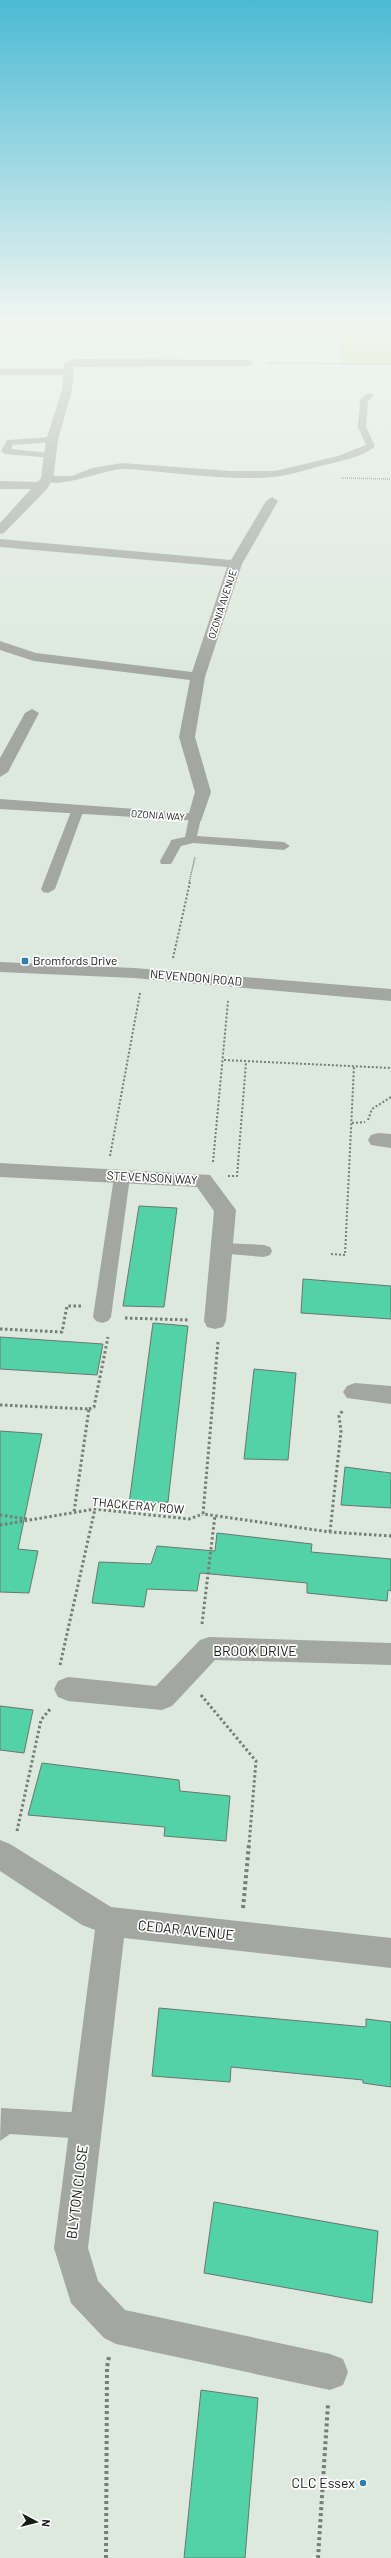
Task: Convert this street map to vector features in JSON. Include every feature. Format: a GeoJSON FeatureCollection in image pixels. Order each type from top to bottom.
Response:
{"type":"FeatureCollection","features":[{"type":"Feature","properties":{"kind":"street"},"geometry":{"type":"LineString","coordinates":[[0,530],[45,483],[52,440]]}},
{"type":"Feature","properties":{"kind":"street"},"geometry":{"type":"LineString","coordinates":[[0,485],[45,483]]}},
{"type":"Feature","properties":{"kind":"street"},"geometry":{"type":"LineString","coordinates":[[235,564],[272,501]]}},
{"type":"Feature","properties":{"kind":"street","name":"OZONIA AVENUE"},"geometry":{"type":"LineString","coordinates":[[0,543],[235,564],[198,677]]}},
{"type":"Feature","properties":{"kind":"street"},"geometry":{"type":"LineString","coordinates":[[0,646],[34,657],[198,677]]}},
{"type":"Feature","properties":{"kind":"street","name":"OZONIA WAY"},"geometry":{"type":"LineString","coordinates":[[0,804],[195,818],[203,792],[187,737],[198,677]]}},
{"type":"Feature","properties":{"kind":"street"},"geometry":{"type":"LineString","coordinates":[[0,772],[32,713]]}},
{"type":"Feature","properties":{"kind":"street","name":"NEVENDON ROAD"},"geometry":{"type":"LineString","coordinates":[[0,967],[143,974],[391,995]]}},
{"type":"Feature","properties":{"kind":"street","name":"STEVENSON WAY"},"geometry":{"type":"LineString","coordinates":[[0,1170],[114,1176],[207,1177],[225,1210],[223,1249],[215,1321]]}},
{"type":"Feature","properties":{"kind":"street"},"geometry":{"type":"LineString","coordinates":[[355,1392],[391,1395]]}},
{"type":"Feature","properties":{"kind":"street","name":"BROOK DRIVE"},"geometry":{"type":"LineString","coordinates":[[68,1689],[162,1698],[209,1648],[391,1654]]}},
{"type":"Feature","properties":{"kind":"street","name":"CEDAR AVENUE"},"geometry":{"type":"LineString","coordinates":[[2,1855],[93,1915],[111,1922],[391,1953]]}},
{"type":"Feature","properties":{"kind":"street","name":"BLYTON CLOSE"},"geometry":{"type":"LineString","coordinates":[[111,1922],[71,2248],[83,2291],[116,2326]]}},
{"type":"Feature","properties":{"kind":"street"},"geometry":{"type":"LineString","coordinates":[[116,2326],[330,2372]]}},
{"type":"Feature","properties":{"kind":"lane"},"geometry":{"type":"LineString","coordinates":[[45,483],[73,479],[95,470],[122,466],[231,474],[275,474],[341,458],[371,446],[368,439]]}},
{"type":"Feature","properties":{"kind":"lane"},"geometry":{"type":"LineString","coordinates":[[50,456],[5,451],[10,442],[52,440]]}},
{"type":"Feature","properties":{"kind":"lane"},"geometry":{"type":"LineString","coordinates":[[48,889],[78,809]]}},
{"type":"Feature","properties":{"kind":"lane"},"geometry":{"type":"LineString","coordinates":[[195,818],[191,836],[196,840]]}},
{"type":"Feature","properties":{"kind":"lane"},"geometry":{"type":"LineString","coordinates":[[166,861],[176,843],[196,840],[284,846]]}},
{"type":"Feature","properties":{"kind":"lane"},"geometry":{"type":"LineString","coordinates":[[106,1314],[114,1176]]}},
{"type":"Feature","properties":{"kind":"lane"},"geometry":{"type":"LineString","coordinates":[[223,1249],[264,1251]]}},
{"type":"Feature","properties":{"kind":"lane"},"geometry":{"type":"LineString","coordinates":[[0,2128],[1,2121],[86,2126]]}},
{"type":"Feature","properties":{"kind":"path"},"geometry":{"type":"LineString","coordinates":[[170,976],[196,840]]}},
{"type":"Feature","properties":{"kind":"path"},"geometry":{"type":"LineString","coordinates":[[114,1176],[143,974]]}},
{"type":"Feature","properties":{"kind":"path"},"geometry":{"type":"LineString","coordinates":[[230,981],[224,1060],[207,1177],[237,1176],[246,1062]]}},
{"type":"Feature","properties":{"kind":"path"},"geometry":{"type":"LineString","coordinates":[[224,1060],[391,1068]]}},
{"type":"Feature","properties":{"kind":"path"},"geometry":{"type":"LineString","coordinates":[[331,1254],[346,1255],[354,1066]]}},
{"type":"Feature","properties":{"kind":"path"},"geometry":{"type":"LineString","coordinates":[[352,1123],[368,1122],[372,1109],[391,1097]]}},
{"type":"Feature","properties":{"kind":"path"},"geometry":{"type":"LineString","coordinates":[[0,1329],[62,1332],[67,1306],[106,1314],[215,1321],[219,1333],[203,1514]]}},
{"type":"Feature","properties":{"kind":"path"},"geometry":{"type":"LineString","coordinates":[[0,1405],[88,1409],[94,1407],[106,1314]]}},
{"type":"Feature","properties":{"kind":"path"},"geometry":{"type":"LineString","coordinates":[[330,1532],[342,1431],[339,1416],[355,1392]]}},
{"type":"Feature","properties":{"kind":"path"},"geometry":{"type":"LineString","coordinates":[[74,1512],[88,1409]]}},
{"type":"Feature","properties":{"kind":"path"},"geometry":{"type":"LineString","coordinates":[[2,1855],[16,1836],[41,1720],[68,1689],[59,1672],[95,1509]]}},
{"type":"Feature","properties":{"kind":"path","name":"THACKERAY ROW"},"geometry":{"type":"LineString","coordinates":[[0,1525],[95,1509],[189,1520],[203,1514],[215,1515],[330,1532],[391,1536]]}},
{"type":"Feature","properties":{"kind":"path"},"geometry":{"type":"LineString","coordinates":[[209,1648],[202,1628],[215,1515]]}},
{"type":"Feature","properties":{"kind":"path"},"geometry":{"type":"LineString","coordinates":[[0,1516],[31,1520]]}},
{"type":"Feature","properties":{"kind":"path"},"geometry":{"type":"LineString","coordinates":[[185,1674],[256,1761],[240,1936]]}},
{"type":"Feature","properties":{"kind":"path"},"geometry":{"type":"LineString","coordinates":[[106,2558],[107,2367],[116,2326]]}},
{"type":"Feature","properties":{"kind":"path"},"geometry":{"type":"LineString","coordinates":[[318,2558],[330,2372]]}},
{"type":"Feature","properties":{"kind":"building"},"geometry":{"type":"Polygon","coordinates":[[[139,1206],[177,1208],[164,1307],[123,1306],[139,1206]]]}},
{"type":"Feature","properties":{"kind":"building"},"geometry":{"type":"Polygon","coordinates":[[[303,1279],[391,1286],[391,1319],[301,1313],[303,1279]]]}},
{"type":"Feature","properties":{"kind":"building"},"geometry":{"type":"Polygon","coordinates":[[[153,1323],[188,1326],[168,1502],[129,1504],[153,1323]]]}},
{"type":"Feature","properties":{"kind":"building"},"geometry":{"type":"Polygon","coordinates":[[[0,1337],[103,1344],[97,1375],[0,1369],[0,1337]]]}},
{"type":"Feature","properties":{"kind":"building"},"geometry":{"type":"Polygon","coordinates":[[[254,1369],[296,1373],[288,1460],[244,1459],[254,1369]]]}},
{"type":"Feature","properties":{"kind":"building"},"geometry":{"type":"Polygon","coordinates":[[[0,1431],[42,1434],[18,1549],[38,1551],[29,1593],[0,1592],[0,1431]]]}},
{"type":"Feature","properties":{"kind":"building"},"geometry":{"type":"Polygon","coordinates":[[[345,1467],[391,1473],[391,1508],[341,1505],[345,1467]]]}},
{"type":"Feature","properties":{"kind":"building"},"geometry":{"type":"Polygon","coordinates":[[[217,1533],[312,1544],[311,1552],[391,1559],[391,1591],[388,1590],[387,1601],[307,1593],[307,1583],[200,1573],[197,1591],[147,1589],[144,1607],[92,1603],[99,1562],[151,1564],[157,1546],[215,1551],[217,1533]]]}},
{"type":"Feature","properties":{"kind":"building"},"geometry":{"type":"Polygon","coordinates":[[[0,1706],[33,1710],[24,1753],[0,1750],[0,1706]]]}},
{"type":"Feature","properties":{"kind":"building"},"geometry":{"type":"Polygon","coordinates":[[[42,1763],[179,1780],[180,1791],[230,1796],[226,1841],[164,1836],[165,1827],[28,1815],[42,1763]]]}},
{"type":"Feature","properties":{"kind":"building"},"geometry":{"type":"Polygon","coordinates":[[[159,2008],[366,2027],[366,2019],[391,2022],[391,2087],[363,2083],[363,2080],[231,2067],[230,2082],[152,2076],[159,2008]]]}},
{"type":"Feature","properties":{"kind":"building"},"geometry":{"type":"Polygon","coordinates":[[[214,2202],[378,2231],[372,2303],[204,2273],[214,2202]]]}},
{"type":"Feature","properties":{"kind":"building"},"geometry":{"type":"Polygon","coordinates":[[[201,2390],[258,2398],[245,2558],[184,2558],[201,2390]]]}},
{"type":"Feature","properties":{"kind":"place","name":"Bromfords Drive"},"geometry":{"type":"Point","coordinates":[25,961]}},
{"type":"Feature","properties":{"kind":"place","name":"CLC Essex"},"geometry":{"type":"Point","coordinates":[363,2483]}}]}
